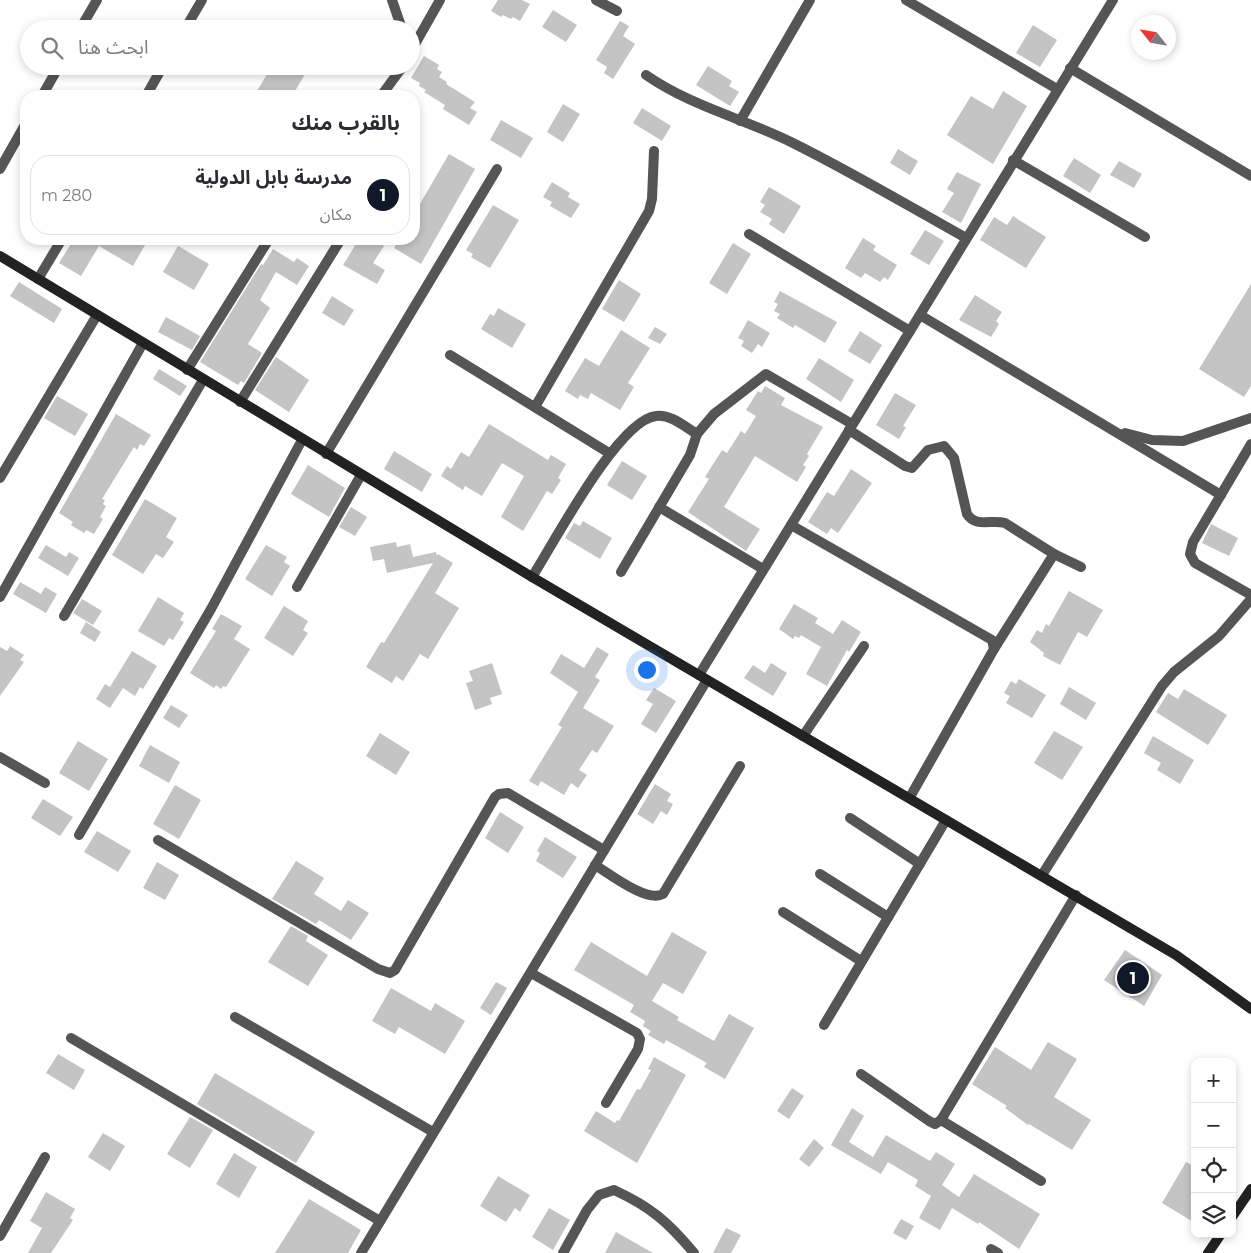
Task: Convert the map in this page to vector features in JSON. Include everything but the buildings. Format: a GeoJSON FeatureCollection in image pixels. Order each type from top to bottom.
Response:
{"type":"FeatureCollection","features":[{"type":"Feature","properties":{"kind":"main road"},"geometry":{"type":"LineString","coordinates":[[0,256],[302,440],[532,577],[910,797],[1176,955],[1251,1009]]}},
{"type":"Feature","properties":{"kind":"main road"},"geometry":{"type":"LineString","coordinates":[[1236,1213],[1248,1201],[1251,1189]]}},
{"type":"Feature","properties":{"kind":"main road"},"geometry":{"type":"LineString","coordinates":[[1208,1253],[1218,1238]]}},
{"type":"Feature","properties":{"kind":"street"},"geometry":{"type":"LineString","coordinates":[[85,20],[97,0]]}},
{"type":"Feature","properties":{"kind":"street"},"geometry":{"type":"LineString","coordinates":[[190,20],[202,0]]}},
{"type":"Feature","properties":{"kind":"street"},"geometry":{"type":"LineString","coordinates":[[392,0],[399,20]]}},
{"type":"Feature","properties":{"kind":"street"},"geometry":{"type":"LineString","coordinates":[[420,34],[440,0]]}},
{"type":"Feature","properties":{"kind":"street"},"geometry":{"type":"LineString","coordinates":[[596,0],[617,11]]}},
{"type":"Feature","properties":{"kind":"street"},"geometry":{"type":"LineString","coordinates":[[740,121],[810,0]]}},
{"type":"Feature","properties":{"kind":"street"},"geometry":{"type":"LineString","coordinates":[[906,0],[1057,89]]}},
{"type":"Feature","properties":{"kind":"street"},"geometry":{"type":"LineString","coordinates":[[360,1253],[604,850],[763,569],[920,316],[1112,0]]}},
{"type":"Feature","properties":{"kind":"street"},"geometry":{"type":"LineString","coordinates":[[1070,68],[1251,176]]}},
{"type":"Feature","properties":{"kind":"street"},"geometry":{"type":"LineString","coordinates":[[45,90],[54,75]]}},
{"type":"Feature","properties":{"kind":"street"},"geometry":{"type":"LineString","coordinates":[[149,90],[158,75]]}},
{"type":"Feature","properties":{"kind":"street"},"geometry":{"type":"LineString","coordinates":[[385,90],[396,75]]}},
{"type":"Feature","properties":{"kind":"street"},"geometry":{"type":"LineString","coordinates":[[646,75],[682,96],[794,143],[966,238]]}},
{"type":"Feature","properties":{"kind":"street"},"geometry":{"type":"LineString","coordinates":[[0,169],[20,134]]}},
{"type":"Feature","properties":{"kind":"street"},"geometry":{"type":"LineString","coordinates":[[535,407],[649,211],[652,200],[654,151]]}},
{"type":"Feature","properties":{"kind":"street"},"geometry":{"type":"LineString","coordinates":[[1014,160],[1145,237]]}},
{"type":"Feature","properties":{"kind":"street"},"geometry":{"type":"LineString","coordinates":[[326,454],[497,169]]}},
{"type":"Feature","properties":{"kind":"street"},"geometry":{"type":"LineString","coordinates":[[749,234],[910,332]]}},
{"type":"Feature","properties":{"kind":"street"},"geometry":{"type":"LineString","coordinates":[[38,279],[58,245]]}},
{"type":"Feature","properties":{"kind":"street"},"geometry":{"type":"LineString","coordinates":[[187,370],[265,245]]}},
{"type":"Feature","properties":{"kind":"street"},"geometry":{"type":"LineString","coordinates":[[240,402],[337,245]]}},
{"type":"Feature","properties":{"kind":"street"},"geometry":{"type":"LineString","coordinates":[[0,478],[97,315]]}},
{"type":"Feature","properties":{"kind":"street"},"geometry":{"type":"LineString","coordinates":[[920,316],[1221,495]]}},
{"type":"Feature","properties":{"kind":"street"},"geometry":{"type":"LineString","coordinates":[[0,597],[143,343]]}},
{"type":"Feature","properties":{"kind":"street"},"geometry":{"type":"LineString","coordinates":[[450,355],[609,453]]}},
{"type":"Feature","properties":{"kind":"street"},"geometry":{"type":"LineString","coordinates":[[621,572],[690,455],[697,434],[714,414],[766,374],[850,427],[905,466],[912,468],[928,450],[944,446],[954,458],[967,514],[971,520],[977,523],[997,521],[1005,523],[1054,554],[1081,567]]}},
{"type":"Feature","properties":{"kind":"street"},"geometry":{"type":"LineString","coordinates":[[64,616],[204,380]]}},
{"type":"Feature","properties":{"kind":"street"},"geometry":{"type":"LineString","coordinates":[[532,577],[609,453],[630,430],[649,417],[670,417],[697,434]]}},
{"type":"Feature","properties":{"kind":"street"},"geometry":{"type":"LineString","coordinates":[[1109,429],[1136,437],[1183,441],[1251,418]]}},
{"type":"Feature","properties":{"kind":"street"},"geometry":{"type":"LineString","coordinates":[[80,835],[211,609],[302,440]]}},
{"type":"Feature","properties":{"kind":"street"},"geometry":{"type":"LineString","coordinates":[[1251,444],[1193,542],[1190,554],[1195,563],[1251,595]]}},
{"type":"Feature","properties":{"kind":"street"},"geometry":{"type":"LineString","coordinates":[[297,587],[361,475]]}},
{"type":"Feature","properties":{"kind":"street"},"geometry":{"type":"LineString","coordinates":[[659,507],[763,569]]}},
{"type":"Feature","properties":{"kind":"street"},"geometry":{"type":"LineString","coordinates":[[791,525],[985,635],[992,640],[994,648]]}},
{"type":"Feature","properties":{"kind":"street"},"geometry":{"type":"LineString","coordinates":[[910,797],[994,648],[1054,554]]}},
{"type":"Feature","properties":{"kind":"street"},"geometry":{"type":"LineString","coordinates":[[1042,876],[1162,686],[1178,669],[1219,636],[1251,600]]}},
{"type":"Feature","properties":{"kind":"street"},"geometry":{"type":"LineString","coordinates":[[803,736],[864,646]]}},
{"type":"Feature","properties":{"kind":"street"},"geometry":{"type":"LineString","coordinates":[[0,757],[45,783]]}},
{"type":"Feature","properties":{"kind":"street"},"geometry":{"type":"LineString","coordinates":[[595,865],[643,893],[656,897],[663,894],[740,766]]}},
{"type":"Feature","properties":{"kind":"street"},"geometry":{"type":"LineString","coordinates":[[158,840],[378,969],[390,973],[395,970],[495,797],[499,794],[508,793],[604,850]]}},
{"type":"Feature","properties":{"kind":"street"},"geometry":{"type":"LineString","coordinates":[[850,818],[920,864]]}},
{"type":"Feature","properties":{"kind":"street"},"geometry":{"type":"LineString","coordinates":[[824,1025],[946,820]]}},
{"type":"Feature","properties":{"kind":"street"},"geometry":{"type":"LineString","coordinates":[[820,874],[888,917]]}},
{"type":"Feature","properties":{"kind":"street"},"geometry":{"type":"LineString","coordinates":[[861,1074],[929,1121],[935,1124],[941,1120],[1076,895]]}},
{"type":"Feature","properties":{"kind":"street"},"geometry":{"type":"LineString","coordinates":[[782,912],[861,961]]}},
{"type":"Feature","properties":{"kind":"street"},"geometry":{"type":"LineString","coordinates":[[531,972],[637,1033],[640,1039],[638,1049],[606,1103]]}},
{"type":"Feature","properties":{"kind":"street"},"geometry":{"type":"LineString","coordinates":[[235,1017],[433,1132]]}},
{"type":"Feature","properties":{"kind":"street"},"geometry":{"type":"LineString","coordinates":[[71,1038],[380,1221]]}},
{"type":"Feature","properties":{"kind":"street"},"geometry":{"type":"LineString","coordinates":[[941,1120],[1041,1181]]}},
{"type":"Feature","properties":{"kind":"street"},"geometry":{"type":"LineString","coordinates":[[0,1236],[45,1157]]}},
{"type":"Feature","properties":{"kind":"street"},"geometry":{"type":"LineString","coordinates":[[563,1253],[587,1210],[599,1195],[614,1190],[634,1199],[668,1222],[694,1253]]}},
{"type":"Feature","properties":{"kind":"place","name":"مدرسة بابل الدولية"},"geometry":{"type":"Point","coordinates":[1133,978]}}]}
